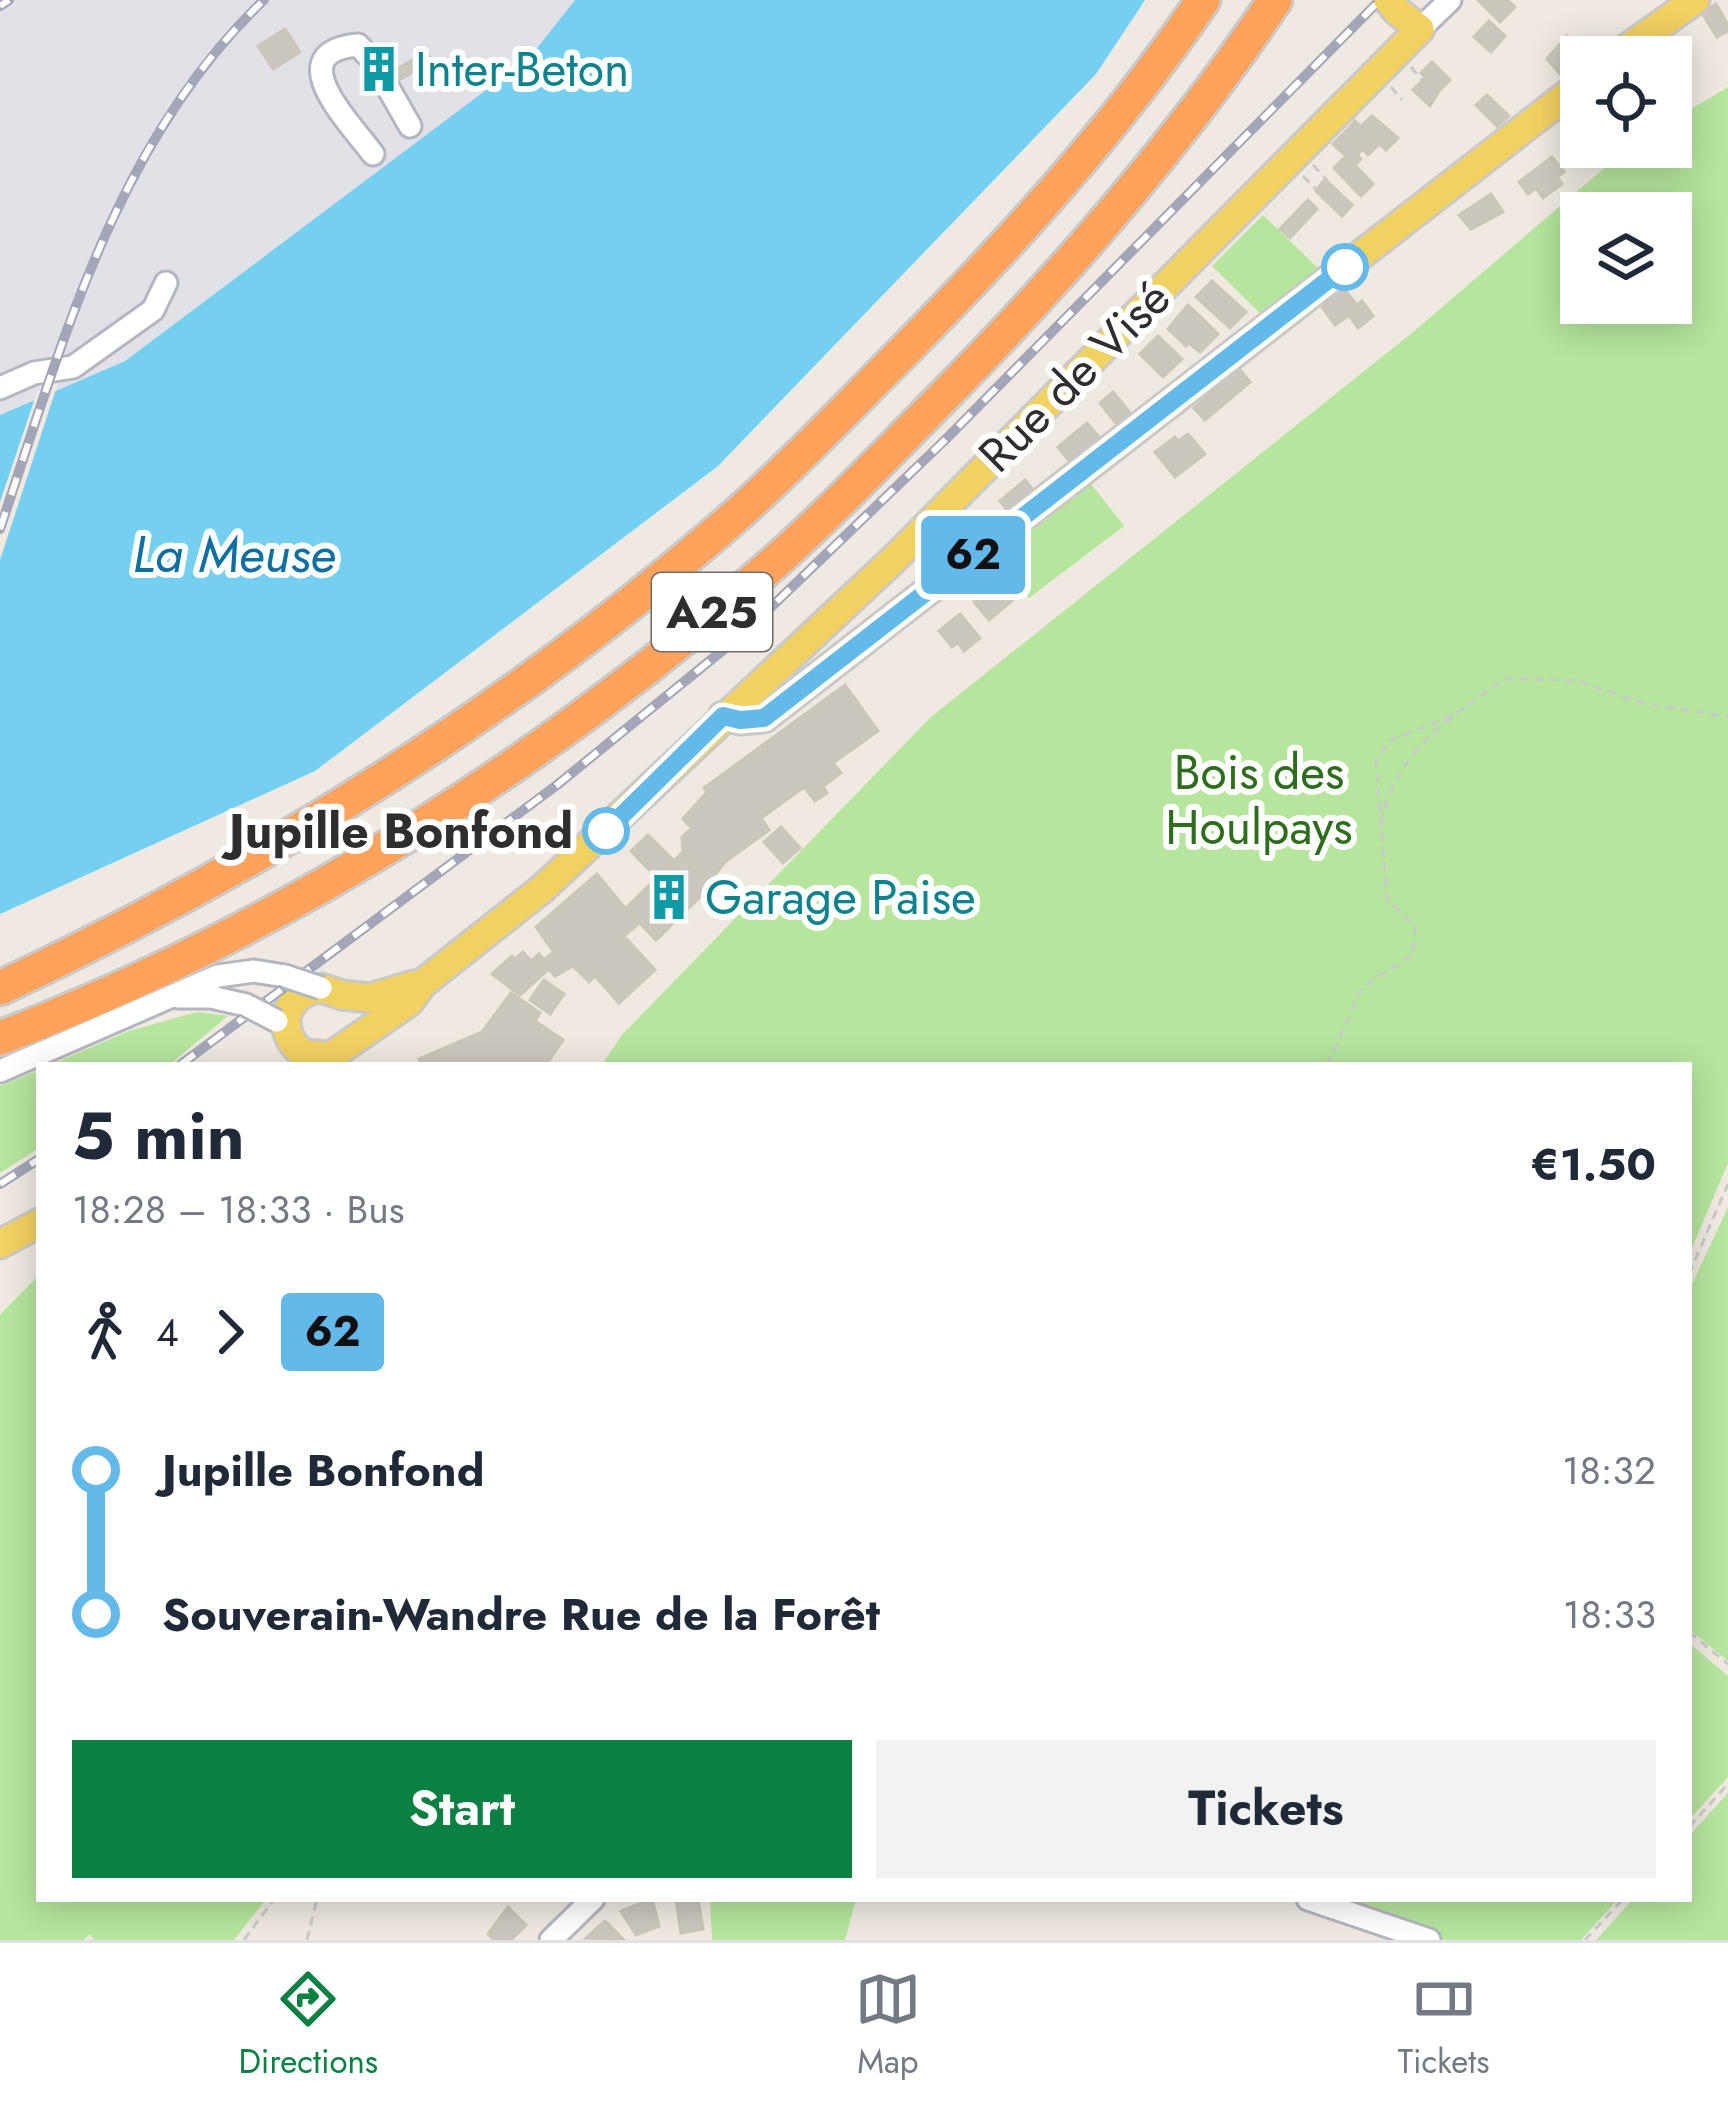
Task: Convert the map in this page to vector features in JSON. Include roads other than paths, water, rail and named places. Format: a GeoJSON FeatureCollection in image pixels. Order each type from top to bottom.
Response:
{"type":"FeatureCollection","features":[{"type":"Feature","properties":{"kind":"highway","name":"A25"},"geometry":{"type":"LineString","coordinates":[[0,988],[151,914],[357,796],[458,732],[646,590],[741,511],[966,289],[1072,172],[1203,0]]}},
{"type":"Feature","properties":{"kind":"highway","name":"A25"},"geometry":{"type":"LineString","coordinates":[[0,1038],[172,964],[373,855],[492,781],[722,605],[867,474],[1012,327],[1114,213],[1234,60],[1274,0]]}},
{"type":"Feature","properties":{"kind":"main road"},"geometry":{"type":"LineString","coordinates":[[1644,36],[1695,0]]}},
{"type":"Feature","properties":{"kind":"main road","name":"Rue de Visé"},"geometry":{"type":"LineString","coordinates":[[332,1055],[409,1002],[423,983],[543,888],[894,560],[1402,13]]}},
{"type":"Feature","properties":{"kind":"main road"},"geometry":{"type":"LineString","coordinates":[[723,716],[764,718],[1560,99]]}},
{"type":"Feature","properties":{"kind":"main road","name":"Rue de Visé"},"geometry":{"type":"LineString","coordinates":[[331,991],[385,996],[423,983]]}},
{"type":"Feature","properties":{"kind":"main road"},"geometry":{"type":"LineString","coordinates":[[331,991],[355,1020],[332,1055],[304,1054],[284,1034],[301,993],[331,991]]}},
{"type":"Feature","properties":{"kind":"main road"},"geometry":{"type":"LineString","coordinates":[[0,1244],[36,1224]]}},
{"type":"Feature","properties":{"kind":"street","name":"Rue de Visé"},"geometry":{"type":"LineString","coordinates":[[1402,13],[1450,0]]}},
{"type":"Feature","properties":{"kind":"street"},"geometry":{"type":"LineString","coordinates":[[373,154],[321,85],[326,56],[338,47],[358,45],[410,126]]}},
{"type":"Feature","properties":{"kind":"street"},"geometry":{"type":"LineString","coordinates":[[0,388],[34,373],[73,368],[153,310],[166,283]]}},
{"type":"Feature","properties":{"kind":"street"},"geometry":{"type":"LineString","coordinates":[[0,1071],[230,974],[254,971],[285,976],[331,991]]}},
{"type":"Feature","properties":{"kind":"street"},"geometry":{"type":"LineString","coordinates":[[178,997],[211,997],[246,1005],[284,1034]]}},
{"type":"Feature","properties":{"kind":"street"},"geometry":{"type":"LineString","coordinates":[[551,1940],[590,1902]]}},
{"type":"Feature","properties":{"kind":"street"},"geometry":{"type":"LineString","coordinates":[[1317,1902],[1429,1940]]}},
{"type":"Feature","properties":{"kind":"water","name":"La Meuse"},"geometry":{"type":"Polygon","coordinates":[[[575,0],[1145,0],[1096,74],[718,466],[315,771],[0,914],[0,415],[125,361],[530,57],[575,0]]]}},
{"type":"Feature","properties":{"kind":"railway"},"geometry":{"type":"LineString","coordinates":[[0,6],[9,0]]}},
{"type":"Feature","properties":{"kind":"railway"},"geometry":{"type":"LineString","coordinates":[[0,529],[72,316],[132,180],[169,116],[213,56],[264,0]]}},
{"type":"Feature","properties":{"kind":"railway"},"geometry":{"type":"LineString","coordinates":[[184,1062],[557,785],[744,633],[944,441],[1380,0]]}},
{"type":"Feature","properties":{"kind":"railway"},"geometry":{"type":"LineString","coordinates":[[0,1184],[36,1161]]}},
{"type":"Feature","properties":{"kind":"place","name":"Inter-Beton"},"geometry":{"type":"Point","coordinates":[379,69]}},
{"type":"Feature","properties":{"kind":"place","name":"Jupille Bonfond"},"geometry":{"type":"Point","coordinates":[606,831]}},
{"type":"Feature","properties":{"kind":"place","name":"Garage Paise"},"geometry":{"type":"Point","coordinates":[669,897]}},
{"type":"Feature","properties":{"kind":"park label","name":"Bois des Houlpays"},"geometry":{"type":"Point","coordinates":[1259,800]}}]}
